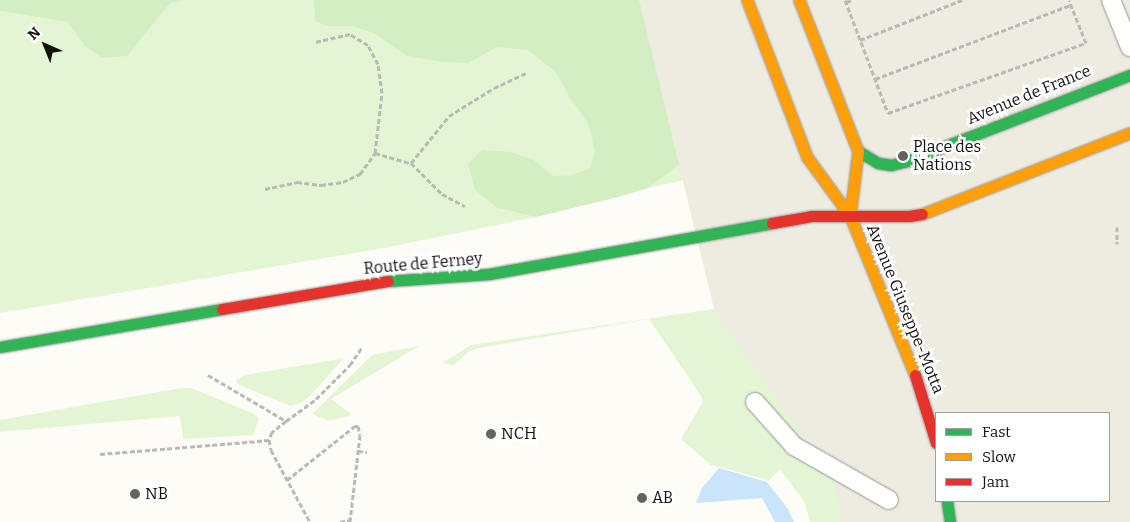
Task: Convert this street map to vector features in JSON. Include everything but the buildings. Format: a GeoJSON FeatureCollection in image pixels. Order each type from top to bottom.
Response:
{"type":"FeatureCollection","features":[{"type":"Feature","properties":{"kind":"main road"},"geometry":{"type":"LineString","coordinates":[[747,0],[807,157],[850,216]]}},
{"type":"Feature","properties":{"kind":"main road"},"geometry":{"type":"LineString","coordinates":[[799,0],[858,151],[850,216]]}},
{"type":"Feature","properties":{"kind":"main road","name":"Avenue de France"},"geometry":{"type":"LineString","coordinates":[[858,151],[878,163],[891,165],[907,161],[1094,87],[1130,75]]}},
{"type":"Feature","properties":{"kind":"main road"},"geometry":{"type":"LineString","coordinates":[[850,216],[909,216],[927,213],[1130,132]]}},
{"type":"Feature","properties":{"kind":"main road","name":"Route de Ferney"},"geometry":{"type":"LineString","coordinates":[[0,347],[391,280],[489,274],[811,216],[850,216]]}},
{"type":"Feature","properties":{"kind":"main road","name":"Avenue Giuseppe-Motta"},"geometry":{"type":"LineString","coordinates":[[850,216],[907,354],[932,422],[935,438]]}},
{"type":"Feature","properties":{"kind":"main road"},"geometry":{"type":"LineString","coordinates":[[947,502],[950,522]]}},
{"type":"Feature","properties":{"kind":"lane"},"geometry":{"type":"LineString","coordinates":[[1111,0],[1130,47]]}},
{"type":"Feature","properties":{"kind":"lane"},"geometry":{"type":"LineString","coordinates":[[755,402],[794,446],[889,500]]}},
{"type":"Feature","properties":{"kind":"path"},"geometry":{"type":"LineString","coordinates":[[853,0],[846,1],[888,113],[1086,43],[1069,0]]}},
{"type":"Feature","properties":{"kind":"path"},"geometry":{"type":"LineString","coordinates":[[860,40],[962,0]]}},
{"type":"Feature","properties":{"kind":"path"},"geometry":{"type":"LineString","coordinates":[[875,79],[1071,4]]}},
{"type":"Feature","properties":{"kind":"path"},"geometry":{"type":"LineString","coordinates":[[265,189],[297,182],[320,186],[343,182],[360,174],[375,153],[382,93],[378,64],[368,45],[350,34],[314,42]]}},
{"type":"Feature","properties":{"kind":"path"},"geometry":{"type":"LineString","coordinates":[[411,163],[449,116],[472,100],[526,73]]}},
{"type":"Feature","properties":{"kind":"path"},"geometry":{"type":"LineString","coordinates":[[375,153],[411,163],[442,194],[465,206]]}},
{"type":"Feature","properties":{"kind":"path"},"geometry":{"type":"LineString","coordinates":[[1117,227],[1118,244]]}},
{"type":"Feature","properties":{"kind":"path"},"geometry":{"type":"LineString","coordinates":[[310,522],[271,450],[269,440],[272,432],[316,399],[350,365],[362,348]]}},
{"type":"Feature","properties":{"kind":"path"},"geometry":{"type":"LineString","coordinates":[[208,375],[286,421]]}},
{"type":"Feature","properties":{"kind":"path"},"geometry":{"type":"LineString","coordinates":[[288,480],[355,426],[360,430],[350,521],[340,522]]}},
{"type":"Feature","properties":{"kind":"path"},"geometry":{"type":"LineString","coordinates":[[100,454],[269,440]]}},
{"type":"Feature","properties":{"kind":"path"},"geometry":{"type":"LineString","coordinates":[[358,451],[368,452]]}},
{"type":"Feature","properties":{"kind":"green space"},"geometry":{"type":"Polygon","coordinates":[[[0,0],[188,0],[170,3],[127,56],[102,58],[85,46],[68,22],[0,11],[0,0]]]}},
{"type":"Feature","properties":{"kind":"green space"},"geometry":{"type":"Polygon","coordinates":[[[72,0],[603,0],[684,161],[746,166],[648,188],[536,217],[384,248],[0,313],[0,11],[68,22],[72,0]]]}},
{"type":"Feature","properties":{"kind":"green space"},"geometry":{"type":"Polygon","coordinates":[[[314,0],[653,0],[684,161],[648,188],[614,198],[536,217],[498,208],[475,190],[468,164],[482,150],[511,152],[534,160],[553,176],[573,175],[590,168],[595,151],[588,123],[570,98],[556,72],[528,50],[497,47],[468,63],[442,62],[407,56],[374,33],[353,26],[328,26],[315,21],[314,0]]]}},
{"type":"Feature","properties":{"kind":"green space"},"geometry":{"type":"Polygon","coordinates":[[[780,299],[848,522],[810,522],[805,503],[780,469],[769,480],[711,465],[681,439],[703,402],[701,396],[649,319],[478,348],[468,352],[454,365],[442,363],[471,345],[780,299]]]}},
{"type":"Feature","properties":{"kind":"green space"},"geometry":{"type":"Polygon","coordinates":[[[419,346],[331,399],[352,415],[329,421],[312,414],[372,355],[419,346]]]}},
{"type":"Feature","properties":{"kind":"green space"},"geometry":{"type":"Polygon","coordinates":[[[343,359],[311,395],[302,402],[291,406],[237,384],[236,381],[245,375],[343,359]]]}},
{"type":"Feature","properties":{"kind":"green space"},"geometry":{"type":"Polygon","coordinates":[[[181,388],[191,388],[252,413],[259,418],[253,435],[183,439],[180,416],[0,432],[0,420],[181,388]]]}},
{"type":"Feature","properties":{"kind":"shaded area","name":"Place des Nations"},"geometry":{"type":"Polygon","coordinates":[[[639,0],[1130,0],[1130,522],[841,522],[833,479],[715,313],[639,0]]]}},
{"type":"Feature","properties":{"kind":"water"},"geometry":{"type":"Polygon","coordinates":[[[719,468],[767,482],[788,509],[794,522],[775,522],[762,498],[696,503],[702,488],[719,468]]]}},
{"type":"Feature","properties":{"kind":"traffic: fast"},"geometry":{"type":"LineString","coordinates":[[858,151],[878,163],[891,165],[907,161],[1130,75]]}},
{"type":"Feature","properties":{"kind":"traffic: fast"},"geometry":{"type":"LineString","coordinates":[[388,281],[489,274],[772,223]]}},
{"type":"Feature","properties":{"kind":"traffic: fast"},"geometry":{"type":"LineString","coordinates":[[0,347],[222,309]]}},
{"type":"Feature","properties":{"kind":"traffic: fast"},"geometry":{"type":"LineString","coordinates":[[947,502],[950,522]]}},
{"type":"Feature","properties":{"kind":"traffic: slow"},"geometry":{"type":"LineString","coordinates":[[747,0],[807,157],[850,216],[915,375]]}},
{"type":"Feature","properties":{"kind":"traffic: slow"},"geometry":{"type":"LineString","coordinates":[[799,0],[858,151],[850,216]]}},
{"type":"Feature","properties":{"kind":"traffic: slow"},"geometry":{"type":"LineString","coordinates":[[922,214],[1130,133]]}},
{"type":"Feature","properties":{"kind":"traffic: jam"},"geometry":{"type":"LineString","coordinates":[[772,223],[811,216],[909,216],[922,214]]}},
{"type":"Feature","properties":{"kind":"traffic: jam"},"geometry":{"type":"LineString","coordinates":[[222,309],[388,281]]}},
{"type":"Feature","properties":{"kind":"traffic: jam"},"geometry":{"type":"LineString","coordinates":[[915,375],[935,440]]}},
{"type":"Feature","properties":{"kind":"place","name":"Place des Nations"},"geometry":{"type":"Point","coordinates":[903,156]}},
{"type":"Feature","properties":{"kind":"place","name":"NCH"},"geometry":{"type":"Point","coordinates":[491,434]}},
{"type":"Feature","properties":{"kind":"place","name":"NB"},"geometry":{"type":"Point","coordinates":[135,494]}},
{"type":"Feature","properties":{"kind":"place","name":"AB"},"geometry":{"type":"Point","coordinates":[642,498]}}]}
